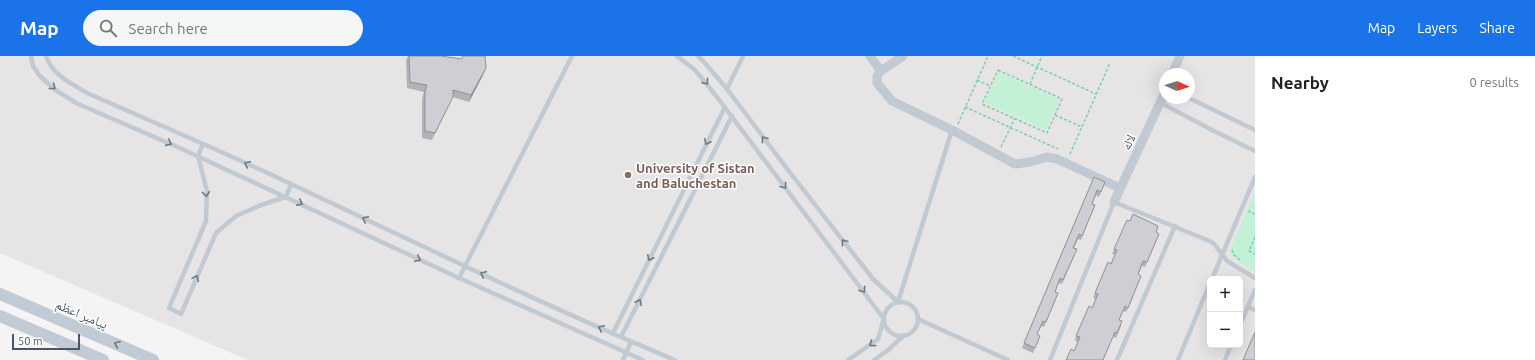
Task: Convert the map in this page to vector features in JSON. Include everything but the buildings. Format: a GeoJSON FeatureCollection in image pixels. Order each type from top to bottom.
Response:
{"type":"FeatureCollection","features":[{"type":"Feature","properties":{"kind":"main road","name":"پیامبر اعظم"},"geometry":{"type":"LineString","coordinates":[[0,294],[151,360]]}},
{"type":"Feature","properties":{"kind":"main road"},"geometry":{"type":"LineString","coordinates":[[0,316],[103,360]]}},
{"type":"Feature","properties":{"kind":"street"},"geometry":{"type":"LineString","coordinates":[[870,56],[881,71]]}},
{"type":"Feature","properties":{"kind":"street"},"geometry":{"type":"LineString","coordinates":[[903,56],[876,76],[877,83],[892,101],[1015,164],[1030,162],[1047,157],[1057,159],[1120,188]]}},
{"type":"Feature","properties":{"kind":"street"},"geometry":{"type":"LineString","coordinates":[[1175,68],[1180,56]]}},
{"type":"Feature","properties":{"kind":"street","name":"لاله"},"geometry":{"type":"LineString","coordinates":[[1114,202],[1161,104]]}},
{"type":"Feature","properties":{"kind":"lane"},"geometry":{"type":"LineString","coordinates":[[31,56],[34,66],[39,74],[54,89],[76,103],[198,156],[459,278],[643,360]]}},
{"type":"Feature","properties":{"kind":"lane"},"geometry":{"type":"LineString","coordinates":[[46,56],[54,70],[64,79],[86,92],[291,184],[631,342],[675,360]]}},
{"type":"Feature","properties":{"kind":"lane"},"geometry":{"type":"LineString","coordinates":[[459,278],[572,56]]}},
{"type":"Feature","properties":{"kind":"lane"},"geometry":{"type":"LineString","coordinates":[[698,56],[727,89],[873,279],[898,302]]}},
{"type":"Feature","properties":{"kind":"lane"},"geometry":{"type":"LineString","coordinates":[[727,89],[743,56]]}},
{"type":"Feature","properties":{"kind":"lane"},"geometry":{"type":"LineString","coordinates":[[681,57],[695,70],[732,116],[884,319],[885,324],[892,333],[902,336]]}},
{"type":"Feature","properties":{"kind":"lane"},"geometry":{"type":"LineString","coordinates":[[1195,101],[1255,130]]}},
{"type":"Feature","properties":{"kind":"lane"},"geometry":{"type":"LineString","coordinates":[[1163,104],[1255,151]]}},
{"type":"Feature","properties":{"kind":"lane"},"geometry":{"type":"LineString","coordinates":[[613,333],[725,107]]}},
{"type":"Feature","properties":{"kind":"lane"},"geometry":{"type":"LineString","coordinates":[[621,337],[732,116]]}},
{"type":"Feature","properties":{"kind":"lane"},"geometry":{"type":"LineString","coordinates":[[898,302],[953,131]]}},
{"type":"Feature","properties":{"kind":"lane"},"geometry":{"type":"LineString","coordinates":[[202,144],[198,156],[207,191],[206,221],[169,308],[181,314],[216,233],[236,216],[261,205],[286,197]]}},
{"type":"Feature","properties":{"kind":"lane"},"geometry":{"type":"LineString","coordinates":[[1213,276],[1255,177]]}},
{"type":"Feature","properties":{"kind":"lane"},"geometry":{"type":"LineString","coordinates":[[286,197],[291,184]]}},
{"type":"Feature","properties":{"kind":"lane"},"geometry":{"type":"LineString","coordinates":[[1050,360],[1114,202],[1212,242],[1227,261],[1255,278]]}},
{"type":"Feature","properties":{"kind":"lane"},"geometry":{"type":"LineString","coordinates":[[1117,360],[1175,226]]}},
{"type":"Feature","properties":{"kind":"lane"},"geometry":{"type":"LineString","coordinates":[[1178,360],[1207,290]]}},
{"type":"Feature","properties":{"kind":"lane"},"geometry":{"type":"LineString","coordinates":[[1243,318],[1255,290]]}},
{"type":"Feature","properties":{"kind":"lane"},"geometry":{"type":"LineString","coordinates":[[848,360],[878,339],[888,308],[898,302],[912,305],[918,314],[915,329],[902,336],[887,351],[874,360]]}},
{"type":"Feature","properties":{"kind":"lane"},"geometry":{"type":"LineString","coordinates":[[1248,307],[1255,310]]}},
{"type":"Feature","properties":{"kind":"lane"},"geometry":{"type":"LineString","coordinates":[[918,319],[1008,360]]}},
{"type":"Feature","properties":{"kind":"lane"},"geometry":{"type":"LineString","coordinates":[[622,360],[631,342]]}},
{"type":"Feature","properties":{"kind":"lane"},"geometry":{"type":"LineString","coordinates":[[1225,360],[1230,348]]}},
{"type":"Feature","properties":{"kind":"path"},"geometry":{"type":"LineString","coordinates":[[953,131],[988,56]]}},
{"type":"Feature","properties":{"kind":"path"},"geometry":{"type":"LineString","coordinates":[[1013,56],[1096,94]]}},
{"type":"Feature","properties":{"kind":"path"},"geometry":{"type":"LineString","coordinates":[[1030,84],[1042,56]]}},
{"type":"Feature","properties":{"kind":"path"},"geometry":{"type":"LineString","coordinates":[[965,107],[1070,155],[1110,63]]}},
{"type":"Feature","properties":{"kind":"path"},"geometry":{"type":"LineString","coordinates":[[998,70],[1062,99],[1047,133],[982,104],[990,86],[998,70]]}},
{"type":"Feature","properties":{"kind":"path"},"geometry":{"type":"LineString","coordinates":[[977,80],[990,86]]}},
{"type":"Feature","properties":{"kind":"path"},"geometry":{"type":"LineString","coordinates":[[1055,115],[1082,127]]}},
{"type":"Feature","properties":{"kind":"path"},"geometry":{"type":"LineString","coordinates":[[998,154],[1015,118]]}},
{"type":"Feature","properties":{"kind":"path"},"geometry":{"type":"LineString","coordinates":[[1245,216],[1247,211]]}},
{"type":"Feature","properties":{"kind":"path"},"geometry":{"type":"LineString","coordinates":[[1255,237],[1249,251],[1255,254]]}},
{"type":"Feature","properties":{"kind":"path"},"geometry":{"type":"LineString","coordinates":[[1233,245],[1232,250],[1234,255],[1243,263]]}},
{"type":"Feature","properties":{"kind":"shaded area","name":"University of Sistan and Baluchestan"},"geometry":{"type":"Polygon","coordinates":[[[0,56],[1255,56],[1255,360],[248,360],[0,253],[0,56]]]}},
{"type":"Feature","properties":{"kind":"green space"},"geometry":{"type":"Polygon","coordinates":[[[999,72],[1059,100],[1046,130],[985,102],[999,72]]]}},
{"type":"Feature","properties":{"kind":"green space"},"geometry":{"type":"Polygon","coordinates":[[[1255,192],[1255,273],[1233,256],[1230,251],[1255,192]]]}},
{"type":"Feature","properties":{"kind":"place","name":"University of Sistan and Baluchestan"},"geometry":{"type":"Point","coordinates":[628,175]}}]}
